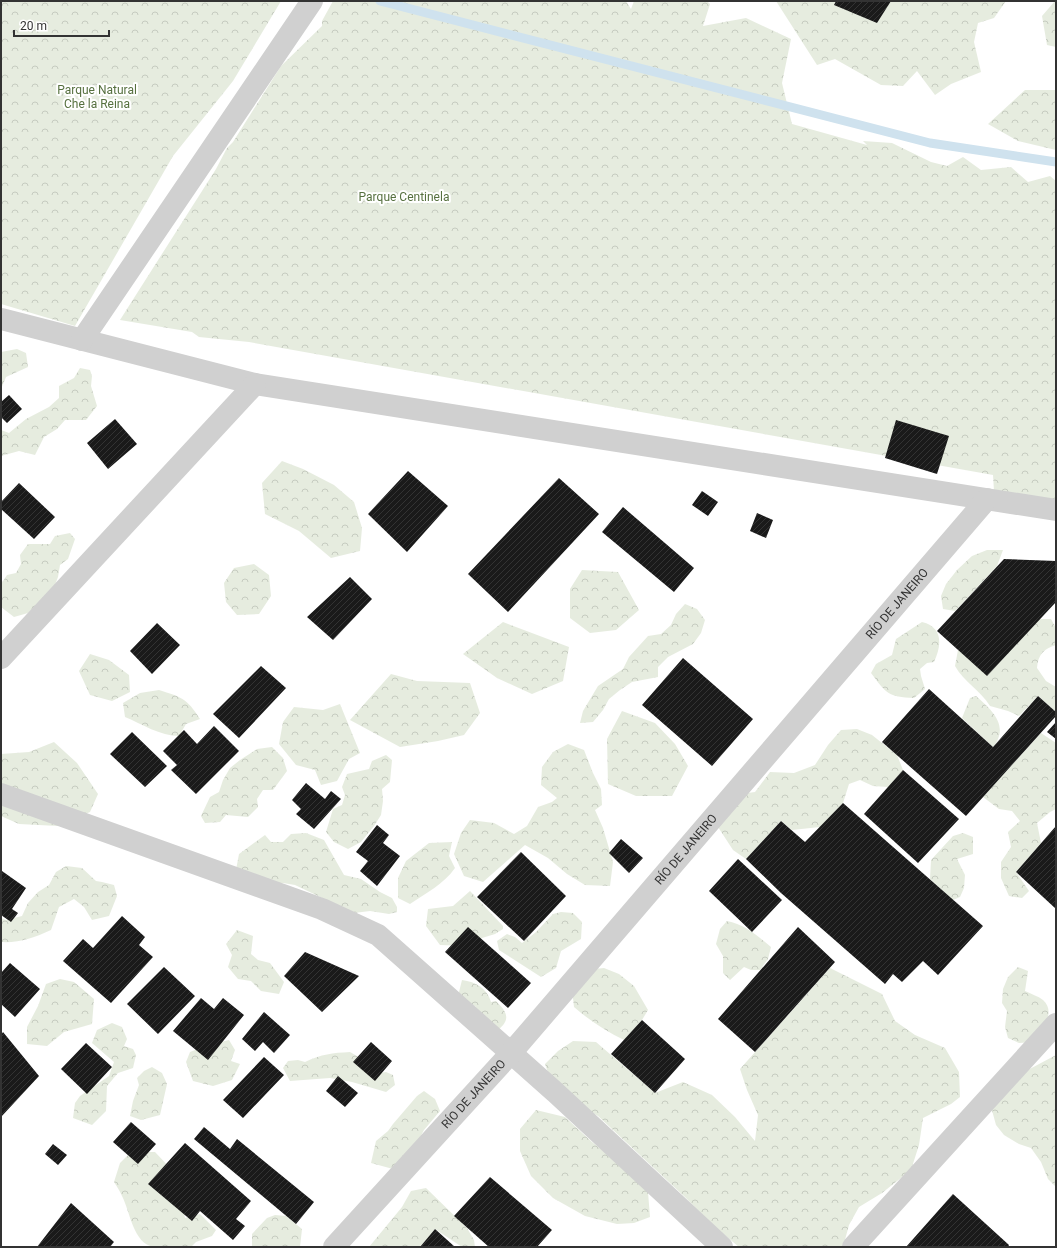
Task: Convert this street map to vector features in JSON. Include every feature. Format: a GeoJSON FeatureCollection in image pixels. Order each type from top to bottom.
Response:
{"type":"FeatureCollection","features":[{"type":"Feature","properties":{"kind":"street"},"geometry":{"type":"LineString","coordinates":[[82,340],[311,2]]}},
{"type":"Feature","properties":{"kind":"street"},"geometry":{"type":"LineString","coordinates":[[1,319],[255,384],[1056,510]]}},
{"type":"Feature","properties":{"kind":"street"},"geometry":{"type":"LineString","coordinates":[[1,658],[255,384]]}},
{"type":"Feature","properties":{"kind":"street","name":"RÍO DE JANEIRO"},"geometry":{"type":"LineString","coordinates":[[334,1247],[511,1053],[987,499]]}},
{"type":"Feature","properties":{"kind":"street"},"geometry":{"type":"LineString","coordinates":[[1,794],[322,909],[378,935],[511,1053],[722,1247]]}},
{"type":"Feature","properties":{"kind":"street"},"geometry":{"type":"LineString","coordinates":[[853,1247],[1056,1024]]}},
{"type":"Feature","properties":{"kind":"green space","name":"Parque Natural Che la Reina"},"geometry":{"type":"Polygon","coordinates":[[[1,1],[281,1],[233,81],[173,156],[75,326],[1,304],[1,1]]]}},
{"type":"Feature","properties":{"kind":"green space","name":"Parque Centinela"},"geometry":{"type":"Polygon","coordinates":[[[333,1],[626,1],[631,9],[634,1],[707,1],[710,4],[703,26],[746,18],[791,39],[782,83],[792,124],[867,145],[863,141],[892,143],[931,162],[947,166],[963,157],[981,170],[1011,167],[1028,182],[1050,176],[1056,181],[1056,513],[994,491],[993,475],[249,342],[199,337],[192,332],[120,320],[216,169],[227,148],[233,142],[281,66],[322,26],[322,21],[333,1]]]}},
{"type":"Feature","properties":{"kind":"green space"},"geometry":{"type":"Polygon","coordinates":[[[776,1],[1006,1],[994,18],[978,23],[974,42],[981,72],[951,84],[935,95],[917,71],[903,86],[881,85],[835,59],[817,65],[776,1]]]}},
{"type":"Feature","properties":{"kind":"green space"},"geometry":{"type":"Polygon","coordinates":[[[1055,1],[1056,47],[1047,45],[1042,16],[1055,1]]]}},
{"type":"Feature","properties":{"kind":"green space"},"geometry":{"type":"Polygon","coordinates":[[[1025,90],[1056,90],[1056,150],[1018,141],[988,124],[1025,90]]]}},
{"type":"Feature","properties":{"kind":"green space"},"geometry":{"type":"Polygon","coordinates":[[[17,349],[26,353],[28,367],[6,377],[1,389],[1,352],[17,349]]]}},
{"type":"Feature","properties":{"kind":"green space"},"geometry":{"type":"Polygon","coordinates":[[[80,368],[90,370],[92,376],[91,386],[97,406],[86,420],[65,420],[57,429],[44,437],[35,455],[19,451],[1,456],[1,430],[9,433],[26,419],[49,407],[59,398],[59,386],[74,378],[80,368]]]}},
{"type":"Feature","properties":{"kind":"green space"},"geometry":{"type":"Polygon","coordinates":[[[282,461],[303,469],[334,485],[354,502],[362,528],[360,551],[331,558],[299,531],[265,514],[262,483],[282,461]]]}},
{"type":"Feature","properties":{"kind":"green space"},"geometry":{"type":"Polygon","coordinates":[[[70,533],[75,539],[68,559],[60,565],[58,577],[53,590],[28,613],[14,617],[1,607],[1,584],[7,575],[16,573],[21,564],[20,555],[28,544],[50,544],[55,536],[70,533]]]}},
{"type":"Feature","properties":{"kind":"green space"},"geometry":{"type":"Polygon","coordinates":[[[987,550],[1003,550],[997,566],[955,611],[943,609],[941,596],[946,584],[957,570],[972,556],[987,550]]]}},
{"type":"Feature","properties":{"kind":"green space"},"geometry":{"type":"Polygon","coordinates":[[[254,564],[269,575],[271,596],[259,614],[237,615],[226,602],[224,583],[234,568],[254,564]]]}},
{"type":"Feature","properties":{"kind":"green space"},"geometry":{"type":"Polygon","coordinates":[[[582,570],[618,572],[639,610],[616,630],[590,633],[570,618],[570,589],[582,570]]]}},
{"type":"Feature","properties":{"kind":"green space"},"geometry":{"type":"Polygon","coordinates":[[[685,604],[697,609],[705,620],[701,633],[693,644],[668,657],[658,667],[658,677],[632,682],[609,699],[603,710],[593,722],[580,723],[583,711],[598,686],[623,669],[629,657],[648,636],[661,634],[671,625],[676,614],[685,604]]]}},
{"type":"Feature","properties":{"kind":"green space"},"geometry":{"type":"Polygon","coordinates":[[[1040,619],[1051,619],[1056,628],[1056,645],[1048,648],[1042,653],[1037,668],[1046,681],[1056,687],[1056,712],[1038,696],[1019,716],[990,706],[982,695],[963,677],[955,666],[958,650],[1040,619]]]}},
{"type":"Feature","properties":{"kind":"green space"},"geometry":{"type":"Polygon","coordinates":[[[503,622],[569,647],[563,681],[532,694],[497,678],[463,654],[503,622]]]}},
{"type":"Feature","properties":{"kind":"green space"},"geometry":{"type":"Polygon","coordinates":[[[922,622],[929,624],[934,628],[939,638],[937,656],[934,662],[927,663],[920,669],[925,689],[914,698],[888,693],[871,673],[876,664],[892,655],[896,639],[922,622]]]}},
{"type":"Feature","properties":{"kind":"green space"},"geometry":{"type":"Polygon","coordinates":[[[90,654],[109,660],[129,675],[130,692],[112,701],[90,695],[79,671],[90,654]]]}},
{"type":"Feature","properties":{"kind":"green space"},"geometry":{"type":"Polygon","coordinates":[[[391,674],[417,681],[470,683],[480,713],[464,735],[400,747],[350,720],[391,674]]]}},
{"type":"Feature","properties":{"kind":"green space"},"geometry":{"type":"Polygon","coordinates":[[[159,690],[183,699],[200,719],[186,724],[179,736],[158,732],[125,717],[123,703],[140,693],[159,690]]]}},
{"type":"Feature","properties":{"kind":"green space"},"geometry":{"type":"Polygon","coordinates":[[[976,696],[993,713],[999,725],[1000,732],[993,747],[962,718],[970,698],[976,696]]]}},
{"type":"Feature","properties":{"kind":"green space"},"geometry":{"type":"Polygon","coordinates":[[[340,704],[360,753],[349,759],[337,781],[321,785],[315,770],[296,765],[279,744],[283,722],[294,707],[323,710],[340,704]]]}},
{"type":"Feature","properties":{"kind":"green space"},"geometry":{"type":"Polygon","coordinates":[[[622,711],[655,723],[675,744],[688,766],[672,796],[636,796],[608,784],[607,739],[622,711]]]}},
{"type":"Feature","properties":{"kind":"green space"},"geometry":{"type":"Polygon","coordinates":[[[857,729],[872,735],[897,755],[903,770],[888,787],[873,786],[860,780],[849,784],[843,803],[820,827],[792,830],[781,821],[746,859],[733,850],[718,827],[740,794],[755,792],[770,772],[794,773],[815,765],[828,745],[841,730],[857,729]]]}},
{"type":"Feature","properties":{"kind":"green space"},"geometry":{"type":"Polygon","coordinates":[[[1041,733],[1056,743],[1056,809],[1037,823],[1041,843],[1016,872],[1029,891],[1022,898],[1009,896],[1001,878],[1001,862],[1011,847],[1008,832],[1020,821],[1012,811],[999,809],[983,797],[1041,733]]]}},
{"type":"Feature","properties":{"kind":"green space"},"geometry":{"type":"Polygon","coordinates":[[[54,742],[77,763],[98,794],[90,812],[58,826],[19,824],[1,816],[1,754],[29,752],[54,742]]]}},
{"type":"Feature","properties":{"kind":"green space"},"geometry":{"type":"Polygon","coordinates":[[[568,744],[584,750],[601,789],[602,805],[595,810],[603,828],[613,862],[610,886],[585,885],[567,874],[548,858],[525,845],[483,882],[464,876],[454,854],[461,833],[470,820],[494,823],[514,834],[527,826],[538,807],[552,802],[557,798],[541,785],[542,767],[553,752],[568,744]]]}},
{"type":"Feature","properties":{"kind":"green space"},"geometry":{"type":"Polygon","coordinates":[[[272,747],[283,758],[287,771],[273,790],[263,790],[257,799],[258,807],[248,817],[226,815],[220,822],[205,823],[201,816],[210,797],[219,792],[223,780],[230,768],[257,749],[272,747]]]}},
{"type":"Feature","properties":{"kind":"green space"},"geometry":{"type":"Polygon","coordinates":[[[386,755],[392,760],[390,782],[382,789],[383,801],[381,815],[361,842],[348,849],[334,842],[326,832],[333,809],[342,805],[345,795],[342,787],[347,774],[369,769],[372,761],[386,755]]]}},
{"type":"Feature","properties":{"kind":"green space"},"geometry":{"type":"Polygon","coordinates":[[[306,833],[324,840],[344,875],[361,879],[392,898],[397,907],[397,912],[389,914],[370,911],[354,913],[295,885],[283,883],[255,887],[236,870],[239,854],[265,835],[271,842],[283,842],[291,834],[306,833]]]}},
{"type":"Feature","properties":{"kind":"green space"},"geometry":{"type":"Polygon","coordinates":[[[963,833],[973,837],[973,854],[957,859],[965,875],[964,888],[960,897],[953,900],[930,879],[931,860],[953,836],[963,833]]]}},
{"type":"Feature","properties":{"kind":"green space"},"geometry":{"type":"Polygon","coordinates":[[[452,842],[449,856],[455,868],[451,874],[434,888],[410,904],[398,898],[398,878],[406,861],[429,843],[452,842]]]}},
{"type":"Feature","properties":{"kind":"green space"},"geometry":{"type":"Polygon","coordinates":[[[66,866],[82,868],[96,881],[114,885],[117,896],[109,916],[92,920],[84,907],[74,899],[59,907],[51,930],[14,942],[1,942],[1,918],[6,920],[22,916],[28,903],[38,892],[49,885],[56,872],[66,866]]]}},
{"type":"Feature","properties":{"kind":"green space"},"geometry":{"type":"Polygon","coordinates":[[[470,891],[503,926],[503,929],[467,946],[440,945],[426,926],[428,909],[453,906],[470,891]]]}},
{"type":"Feature","properties":{"kind":"green space"},"geometry":{"type":"Polygon","coordinates":[[[561,912],[573,913],[582,922],[581,939],[561,951],[556,968],[541,977],[499,950],[497,941],[507,934],[515,937],[522,943],[536,932],[553,914],[561,912]]]}},
{"type":"Feature","properties":{"kind":"green space"},"geometry":{"type":"Polygon","coordinates":[[[727,921],[745,928],[771,947],[768,959],[760,970],[751,970],[744,967],[730,980],[723,973],[723,956],[716,944],[720,929],[727,921]]]}},
{"type":"Feature","properties":{"kind":"green space"},"geometry":{"type":"Polygon","coordinates":[[[237,930],[253,936],[251,954],[258,960],[270,963],[284,982],[279,994],[261,991],[251,981],[238,979],[228,967],[232,955],[226,944],[237,930]]]}},
{"type":"Feature","properties":{"kind":"green space"},"geometry":{"type":"Polygon","coordinates":[[[1018,967],[1028,971],[1025,991],[1037,996],[1047,1005],[1048,1016],[1044,1027],[1034,1042],[1019,1043],[1008,1038],[1005,1027],[1007,1011],[1002,1003],[1003,989],[1008,977],[1018,967]]]}},
{"type":"Feature","properties":{"kind":"green space"},"geometry":{"type":"Polygon","coordinates":[[[604,968],[619,974],[634,986],[648,1010],[642,1020],[624,1040],[598,1025],[574,1007],[571,981],[585,970],[604,968]]]}},
{"type":"Feature","properties":{"kind":"green space"},"geometry":{"type":"Polygon","coordinates":[[[830,968],[882,994],[895,1021],[915,1035],[945,1048],[959,1072],[960,1097],[951,1104],[923,1118],[919,1145],[911,1170],[882,1193],[859,1207],[849,1225],[843,1247],[739,1247],[709,1222],[686,1198],[598,1116],[555,1092],[545,1064],[558,1051],[573,1041],[596,1042],[655,1093],[683,1082],[712,1095],[735,1117],[755,1141],[758,1115],[740,1069],[830,968]]]}},
{"type":"Feature","properties":{"kind":"green space"},"geometry":{"type":"Polygon","coordinates":[[[60,979],[74,982],[94,999],[92,1024],[64,1032],[47,1046],[27,1044],[27,1027],[38,1006],[46,984],[60,979]]]}},
{"type":"Feature","properties":{"kind":"green space"},"geometry":{"type":"Polygon","coordinates":[[[462,980],[472,982],[480,986],[487,993],[491,1002],[496,1001],[505,1012],[505,1022],[498,1030],[474,1013],[476,1007],[458,996],[462,980]]]}},
{"type":"Feature","properties":{"kind":"green space"},"geometry":{"type":"Polygon","coordinates":[[[112,1023],[122,1027],[127,1039],[124,1046],[133,1049],[136,1055],[133,1068],[118,1073],[107,1086],[106,1111],[92,1125],[73,1118],[75,1103],[80,1096],[109,1076],[114,1062],[92,1043],[97,1030],[112,1023]]]}},
{"type":"Feature","properties":{"kind":"green space"},"geometry":{"type":"Polygon","coordinates":[[[229,1040],[235,1050],[231,1061],[240,1064],[232,1080],[213,1086],[193,1081],[186,1062],[190,1052],[208,1045],[229,1040]]]}},
{"type":"Feature","properties":{"kind":"green space"},"geometry":{"type":"Polygon","coordinates":[[[350,1052],[362,1059],[374,1074],[386,1072],[393,1075],[395,1085],[386,1092],[352,1082],[330,1078],[290,1081],[283,1068],[288,1061],[298,1060],[305,1062],[327,1054],[350,1052]]]}},
{"type":"Feature","properties":{"kind":"green space"},"geometry":{"type":"Polygon","coordinates":[[[1056,1055],[1056,1187],[1048,1179],[1041,1162],[1031,1148],[1019,1144],[1004,1135],[996,1125],[990,1103],[1011,1079],[1056,1055]]]}},
{"type":"Feature","properties":{"kind":"green space"},"geometry":{"type":"Polygon","coordinates":[[[152,1067],[162,1073],[167,1084],[160,1115],[141,1120],[130,1116],[133,1101],[139,1085],[137,1078],[144,1071],[152,1067]]]}},
{"type":"Feature","properties":{"kind":"green space"},"geometry":{"type":"Polygon","coordinates":[[[424,1091],[435,1099],[440,1111],[424,1130],[416,1145],[393,1169],[371,1163],[376,1141],[388,1131],[417,1096],[424,1091]]]}},
{"type":"Feature","properties":{"kind":"green space"},"geometry":{"type":"Polygon","coordinates":[[[536,1110],[565,1117],[592,1142],[623,1166],[648,1192],[650,1217],[634,1223],[617,1224],[585,1216],[553,1198],[531,1176],[520,1151],[520,1129],[536,1110]]]}},
{"type":"Feature","properties":{"kind":"green space"},"geometry":{"type":"Polygon","coordinates":[[[131,1152],[155,1152],[173,1171],[181,1193],[185,1218],[200,1214],[216,1230],[212,1236],[196,1242],[191,1247],[154,1247],[147,1245],[141,1240],[133,1226],[125,1202],[114,1182],[120,1163],[131,1152]]]}},
{"type":"Feature","properties":{"kind":"green space"},"geometry":{"type":"Polygon","coordinates":[[[426,1188],[467,1228],[474,1240],[475,1247],[462,1247],[435,1229],[420,1247],[369,1247],[402,1207],[411,1191],[426,1188]]]}},
{"type":"Feature","properties":{"kind":"green space"},"geometry":{"type":"Polygon","coordinates":[[[275,1215],[286,1216],[302,1229],[300,1247],[252,1247],[252,1234],[267,1218],[275,1215]]]}},
{"type":"Feature","properties":{"kind":"building"},"geometry":{"type":"Polygon","coordinates":[[[836,1],[891,1],[877,23],[834,5],[836,1]]]}},
{"type":"Feature","properties":{"kind":"building"},"geometry":{"type":"Polygon","coordinates":[[[9,395],[22,409],[7,423],[1,417],[1,402],[9,395]]]}},
{"type":"Feature","properties":{"kind":"building"},"geometry":{"type":"Polygon","coordinates":[[[115,419],[137,444],[108,469],[87,443],[115,419]]]}},
{"type":"Feature","properties":{"kind":"building"},"geometry":{"type":"Polygon","coordinates":[[[896,420],[949,436],[937,474],[885,458],[896,420]]]}},
{"type":"Feature","properties":{"kind":"building"},"geometry":{"type":"Polygon","coordinates":[[[408,471],[448,506],[407,552],[368,514],[408,471]]]}},
{"type":"Feature","properties":{"kind":"building"},"geometry":{"type":"Polygon","coordinates":[[[559,478],[599,514],[508,612],[468,574],[559,478]]]}},
{"type":"Feature","properties":{"kind":"building"},"geometry":{"type":"Polygon","coordinates":[[[19,483],[55,517],[34,539],[1,509],[1,502],[19,483]]]}},
{"type":"Feature","properties":{"kind":"building"},"geometry":{"type":"Polygon","coordinates":[[[702,491],[718,502],[708,516],[692,505],[702,491]]]}},
{"type":"Feature","properties":{"kind":"building"},"geometry":{"type":"Polygon","coordinates":[[[623,507],[694,568],[674,592],[602,532],[623,507]]]}},
{"type":"Feature","properties":{"kind":"building"},"geometry":{"type":"Polygon","coordinates":[[[757,513],[773,520],[766,538],[750,531],[757,513]]]}},
{"type":"Feature","properties":{"kind":"building"},"geometry":{"type":"Polygon","coordinates":[[[1004,559],[1056,561],[1056,602],[987,676],[937,631],[1004,559]]]}},
{"type":"Feature","properties":{"kind":"building"},"geometry":{"type":"Polygon","coordinates":[[[350,577],[372,599],[333,640],[307,617],[350,577]]]}},
{"type":"Feature","properties":{"kind":"building"},"geometry":{"type":"Polygon","coordinates":[[[157,623],[180,645],[152,674],[130,651],[157,623]]]}},
{"type":"Feature","properties":{"kind":"building"},"geometry":{"type":"Polygon","coordinates":[[[683,658],[753,719],[712,766],[642,705],[683,658]]]}},
{"type":"Feature","properties":{"kind":"building"},"geometry":{"type":"Polygon","coordinates":[[[261,666],[286,688],[239,738],[213,714],[261,666]]]}},
{"type":"Feature","properties":{"kind":"building"},"geometry":{"type":"Polygon","coordinates":[[[929,689],[993,747],[1038,696],[1056,712],[1056,716],[966,816],[882,742],[929,689]]]}},
{"type":"Feature","properties":{"kind":"building"},"geometry":{"type":"Polygon","coordinates":[[[1056,722],[1056,739],[1047,732],[1056,722]]]}},
{"type":"Feature","properties":{"kind":"building"},"geometry":{"type":"Polygon","coordinates":[[[214,726],[239,751],[196,794],[171,770],[177,765],[163,751],[184,730],[197,744],[214,726]]]}},
{"type":"Feature","properties":{"kind":"building"},"geometry":{"type":"Polygon","coordinates":[[[132,732],[167,766],[145,787],[110,754],[132,732]]]}},
{"type":"Feature","properties":{"kind":"building"},"geometry":{"type":"Polygon","coordinates":[[[903,770],[959,819],[918,863],[864,814],[903,770]]]}},
{"type":"Feature","properties":{"kind":"building"},"geometry":{"type":"Polygon","coordinates":[[[306,783],[325,799],[331,791],[341,799],[314,829],[296,814],[301,809],[292,800],[306,783]]]}},
{"type":"Feature","properties":{"kind":"building"},"geometry":{"type":"Polygon","coordinates":[[[843,803],[983,926],[938,975],[923,961],[902,982],[893,974],[885,984],[781,893],[746,859],[781,821],[805,842],[843,803]]]}},
{"type":"Feature","properties":{"kind":"building"},"geometry":{"type":"Polygon","coordinates":[[[377,825],[389,835],[383,843],[400,856],[377,886],[360,871],[368,861],[356,852],[377,825]]]}},
{"type":"Feature","properties":{"kind":"building"},"geometry":{"type":"Polygon","coordinates":[[[1056,826],[1056,909],[1016,872],[1056,826]]]}},
{"type":"Feature","properties":{"kind":"building"},"geometry":{"type":"Polygon","coordinates":[[[621,839],[643,858],[629,873],[609,853],[621,839]]]}},
{"type":"Feature","properties":{"kind":"building"},"geometry":{"type":"Polygon","coordinates":[[[521,852],[566,896],[524,941],[477,897],[521,852]]]}},
{"type":"Feature","properties":{"kind":"building"},"geometry":{"type":"Polygon","coordinates":[[[738,859],[782,900],[752,932],[709,891],[738,859]]]}},
{"type":"Feature","properties":{"kind":"building"},"geometry":{"type":"Polygon","coordinates":[[[2,871],[26,888],[12,909],[18,913],[11,922],[1,915],[2,871]]]}},
{"type":"Feature","properties":{"kind":"building"},"geometry":{"type":"Polygon","coordinates":[[[122,916],[145,937],[139,945],[153,957],[111,1003],[63,961],[83,939],[93,948],[122,916]]]}},
{"type":"Feature","properties":{"kind":"building"},"geometry":{"type":"Polygon","coordinates":[[[468,927],[531,983],[508,1008],[445,952],[468,927]]]}},
{"type":"Feature","properties":{"kind":"building"},"geometry":{"type":"Polygon","coordinates":[[[798,927],[835,962],[755,1052],[718,1019],[798,927]]]}},
{"type":"Feature","properties":{"kind":"building"},"geometry":{"type":"Polygon","coordinates":[[[305,952],[359,976],[322,1012],[284,976],[305,952]]]}},
{"type":"Feature","properties":{"kind":"building"},"geometry":{"type":"Polygon","coordinates":[[[10,963],[40,989],[15,1017],[1,1004],[1,973],[10,963]]]}},
{"type":"Feature","properties":{"kind":"building"},"geometry":{"type":"Polygon","coordinates":[[[164,967],[195,996],[158,1034],[127,1004],[164,967]]]}},
{"type":"Feature","properties":{"kind":"building"},"geometry":{"type":"Polygon","coordinates":[[[201,998],[214,1009],[223,998],[244,1015],[208,1060],[173,1031],[201,998]]]}},
{"type":"Feature","properties":{"kind":"building"},"geometry":{"type":"Polygon","coordinates":[[[264,1012],[290,1035],[274,1053],[263,1042],[255,1051],[242,1039],[264,1012]]]}},
{"type":"Feature","properties":{"kind":"building"},"geometry":{"type":"Polygon","coordinates":[[[642,1020],[685,1059],[655,1093],[611,1054],[642,1020]]]}},
{"type":"Feature","properties":{"kind":"building"},"geometry":{"type":"Polygon","coordinates":[[[3,1032],[39,1076],[1,1117],[1,1035],[3,1032]]]}},
{"type":"Feature","properties":{"kind":"building"},"geometry":{"type":"Polygon","coordinates":[[[371,1042],[392,1061],[375,1081],[353,1062],[371,1042]]]}},
{"type":"Feature","properties":{"kind":"building"},"geometry":{"type":"Polygon","coordinates":[[[86,1043],[112,1067],[87,1094],[61,1069],[86,1043]]]}},
{"type":"Feature","properties":{"kind":"building"},"geometry":{"type":"Polygon","coordinates":[[[264,1057],[284,1075],[243,1118],[223,1100],[264,1057]]]}},
{"type":"Feature","properties":{"kind":"building"},"geometry":{"type":"Polygon","coordinates":[[[338,1076],[358,1093],[345,1107],[326,1091],[338,1076]]]}},
{"type":"Feature","properties":{"kind":"building"},"geometry":{"type":"Polygon","coordinates":[[[131,1122],[156,1144],[138,1164],[113,1142],[131,1122]]]}},
{"type":"Feature","properties":{"kind":"building"},"geometry":{"type":"Polygon","coordinates":[[[204,1127],[230,1149],[237,1139],[314,1202],[296,1224],[194,1139],[204,1127]]]}},
{"type":"Feature","properties":{"kind":"building"},"geometry":{"type":"Polygon","coordinates":[[[185,1143],[251,1201],[236,1219],[245,1226],[233,1240],[200,1211],[192,1221],[148,1184],[185,1143]]]}},
{"type":"Feature","properties":{"kind":"building"},"geometry":{"type":"Polygon","coordinates":[[[53,1144],[67,1155],[58,1165],[45,1154],[53,1144]]]}},
{"type":"Feature","properties":{"kind":"building"},"geometry":{"type":"Polygon","coordinates":[[[490,1177],[552,1230],[537,1247],[489,1247],[454,1216],[490,1177]]]}},
{"type":"Feature","properties":{"kind":"building"},"geometry":{"type":"Polygon","coordinates":[[[953,1194],[1009,1245],[1008,1247],[906,1247],[953,1194]]]}},
{"type":"Feature","properties":{"kind":"building"},"geometry":{"type":"Polygon","coordinates":[[[71,1203],[114,1242],[110,1247],[37,1247],[71,1203]]]}},
{"type":"Feature","properties":{"kind":"building"},"geometry":{"type":"Polygon","coordinates":[[[435,1229],[455,1247],[420,1247],[435,1229]]]}},
{"type":"Feature","properties":{"kind":"waterway"},"geometry":{"type":"LineString","coordinates":[[380,1],[930,143],[1056,162]]}}]}
